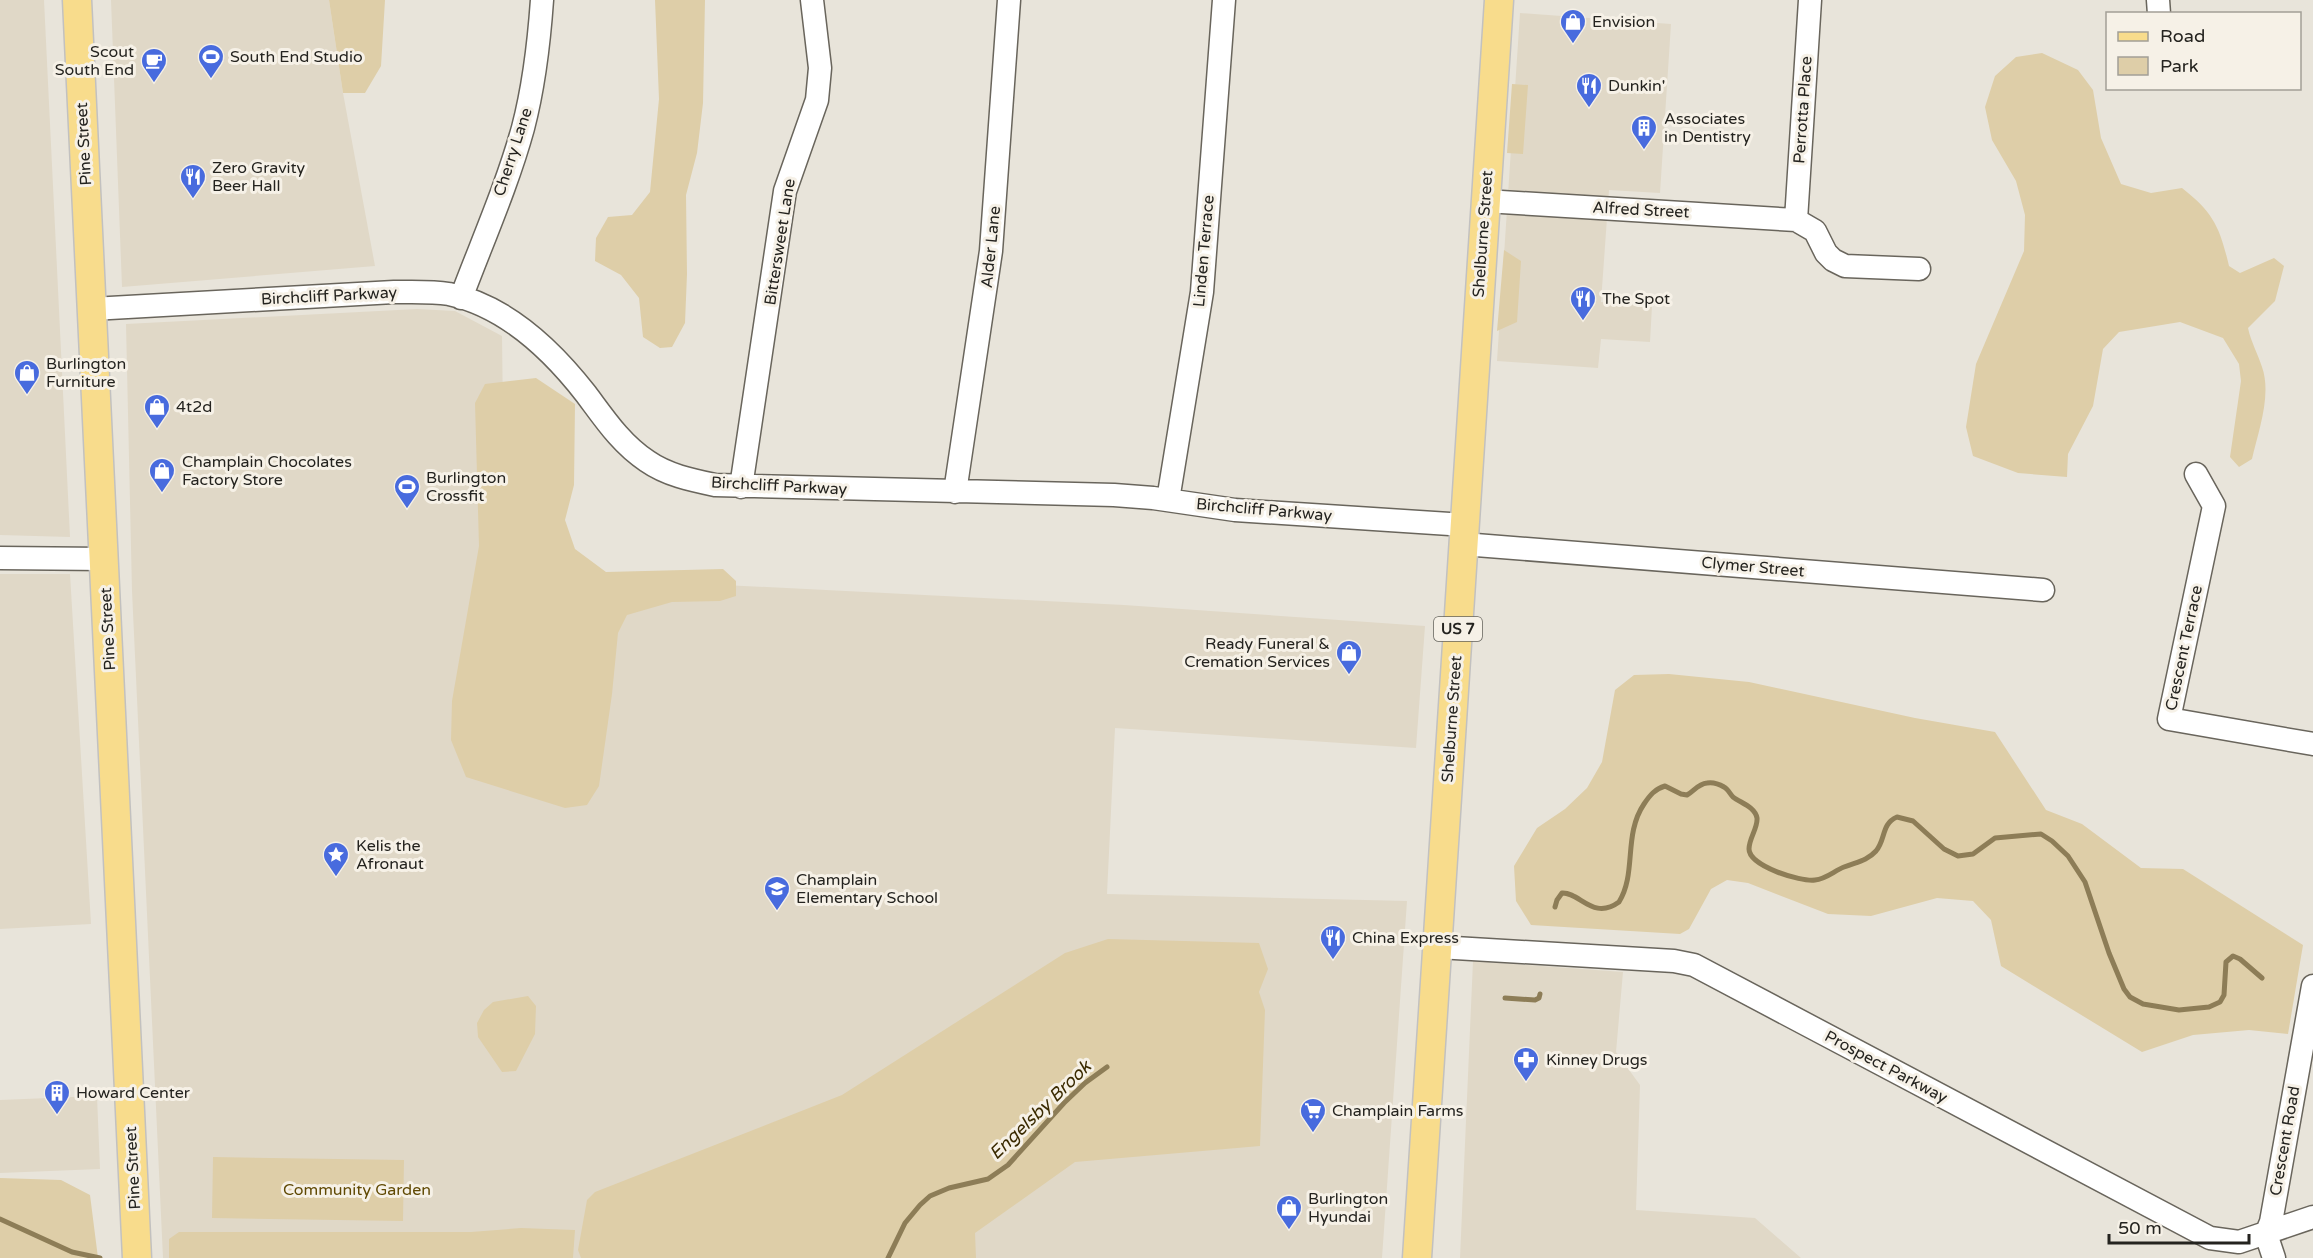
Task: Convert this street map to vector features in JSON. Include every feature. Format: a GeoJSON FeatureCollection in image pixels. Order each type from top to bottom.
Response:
{"type":"FeatureCollection","features":[{"type":"Feature","properties":{"kind":"main road","name":"Pine Street"},"geometry":{"type":"LineString","coordinates":[[77,0],[137,1258]]}},
{"type":"Feature","properties":{"kind":"main road","name":"Shelburne Street"},"geometry":{"type":"LineString","coordinates":[[1417,1258],[1499,0]]}},
{"type":"Feature","properties":{"kind":"street","name":"Cherry Lane"},"geometry":{"type":"LineString","coordinates":[[461,298],[523,128],[537,63],[542,0]]}},
{"type":"Feature","properties":{"kind":"street","name":"Bittersweet Lane"},"geometry":{"type":"LineString","coordinates":[[741,487],[785,191],[817,100],[820,69],[812,0]]}},
{"type":"Feature","properties":{"kind":"street","name":"Alder Lane"},"geometry":{"type":"LineString","coordinates":[[955,492],[991,251],[1009,0]]}},
{"type":"Feature","properties":{"kind":"street","name":"Linden Terrace"},"geometry":{"type":"LineString","coordinates":[[1168,500],[1202,292],[1224,0]]}},
{"type":"Feature","properties":{"kind":"street","name":"Perrotta Place"},"geometry":{"type":"LineString","coordinates":[[1796,220],[1810,0]]}},
{"type":"Feature","properties":{"kind":"street","name":"Alfred Street"},"geometry":{"type":"LineString","coordinates":[[1485,201],[1796,220]]}},
{"type":"Feature","properties":{"kind":"street"},"geometry":{"type":"LineString","coordinates":[[1796,220],[1815,231],[1826,253],[1833,260],[1845,266],[1919,269]]}},
{"type":"Feature","properties":{"kind":"street","name":"Birchcliff Parkway"},"geometry":{"type":"LineString","coordinates":[[92,309],[394,292],[435,293],[461,298],[497,313],[536,338],[568,372],[618,435],[646,461],[675,476],[692,481],[741,487],[1114,495],[1464,535]]}},
{"type":"Feature","properties":{"kind":"street","name":"Crescent Terrace"},"geometry":{"type":"LineString","coordinates":[[2196,474],[2214,506],[2169,719],[2313,744]]}},
{"type":"Feature","properties":{"kind":"street","name":"Clymer Street"},"geometry":{"type":"LineString","coordinates":[[1464,535],[2043,590]]}},
{"type":"Feature","properties":{"kind":"street"},"geometry":{"type":"LineString","coordinates":[[0,558],[105,559]]}},
{"type":"Feature","properties":{"kind":"street","name":"Prospect Parkway"},"geometry":{"type":"LineString","coordinates":[[1438,947],[1674,961],[1694,965],[2210,1238],[2239,1242],[2313,1217]]}},
{"type":"Feature","properties":{"kind":"street","name":"Crescent Road"},"geometry":{"type":"LineString","coordinates":[[2266,1234],[2271,1222],[2313,986]]}},
{"type":"Feature","properties":{"kind":"street"},"geometry":{"type":"LineString","coordinates":[[2266,1234],[2274,1258]]}},
{"type":"Feature","properties":{"kind":"shaded area"},"geometry":{"type":"Polygon","coordinates":[[[0,0],[44,0],[70,537],[0,535],[0,0]]]}},
{"type":"Feature","properties":{"kind":"shaded area"},"geometry":{"type":"Polygon","coordinates":[[[111,0],[329,0],[343,93],[375,266],[122,287],[111,0]]]}},
{"type":"Feature","properties":{"kind":"shaded area"},"geometry":{"type":"Polygon","coordinates":[[[1520,13],[1671,24],[1660,193],[1609,190],[1601,302],[1652,306],[1650,342],[1601,339],[1598,368],[1497,361],[1520,13]]]}},
{"type":"Feature","properties":{"kind":"shaded area","name":"Champlain Elementary School"},"geometry":{"type":"Polygon","coordinates":[[[417,309],[455,311],[502,336],[505,574],[1124,605],[1425,626],[1416,748],[1115,728],[1107,894],[1407,901],[1382,1258],[163,1258],[132,591],[126,324],[417,309]]]}},
{"type":"Feature","properties":{"kind":"shaded area"},"geometry":{"type":"Polygon","coordinates":[[[0,574],[70,574],[91,924],[0,929],[0,574]]]}},
{"type":"Feature","properties":{"kind":"shaded area"},"geometry":{"type":"Polygon","coordinates":[[[1473,961],[1623,972],[1616,1052],[1640,1085],[1636,1210],[1755,1218],[1801,1258],[1460,1258],[1473,961]]]}},
{"type":"Feature","properties":{"kind":"shaded area"},"geometry":{"type":"Polygon","coordinates":[[[97,1096],[100,1169],[0,1173],[0,1100],[97,1096]]]}},
{"type":"Feature","properties":{"kind":"green space"},"geometry":{"type":"Polygon","coordinates":[[[329,0],[385,0],[381,66],[365,93],[343,93],[329,0]]]}},
{"type":"Feature","properties":{"kind":"green space"},"geometry":{"type":"Polygon","coordinates":[[[655,0],[705,0],[703,103],[697,153],[686,195],[685,323],[672,347],[660,348],[643,337],[639,298],[621,275],[595,261],[596,238],[608,217],[632,215],[650,192],[659,99],[655,0]]]}},
{"type":"Feature","properties":{"kind":"green space"},"geometry":{"type":"Polygon","coordinates":[[[2042,53],[2078,70],[2093,90],[2101,138],[2121,184],[2151,193],[2182,188],[2209,214],[2219,231],[2229,266],[2240,273],[2274,258],[2284,266],[2275,301],[2248,328],[2262,367],[2266,389],[2252,459],[2239,467],[2230,457],[2241,381],[2239,364],[2223,338],[2180,322],[2119,332],[2103,349],[2093,406],[2068,454],[2067,477],[2018,473],[1973,456],[1966,427],[1976,364],[2024,251],[2025,215],[2016,181],[1992,140],[1985,107],[1995,76],[2016,57],[2042,53]]]}},
{"type":"Feature","properties":{"kind":"green space"},"geometry":{"type":"Polygon","coordinates":[[[1512,84],[1528,85],[1523,154],[1507,153],[1512,84]]]}},
{"type":"Feature","properties":{"kind":"green space"},"geometry":{"type":"Polygon","coordinates":[[[1504,250],[1521,261],[1517,322],[1497,331],[1504,250]]]}},
{"type":"Feature","properties":{"kind":"green space"},"geometry":{"type":"Polygon","coordinates":[[[536,378],[575,404],[574,485],[565,520],[575,549],[606,572],[723,569],[736,581],[736,596],[720,601],[672,602],[627,615],[618,633],[599,786],[587,805],[565,808],[466,777],[451,740],[452,701],[479,546],[475,403],[485,384],[536,378]]]}},
{"type":"Feature","properties":{"kind":"green space"},"geometry":{"type":"Polygon","coordinates":[[[1669,674],[1749,682],[1915,718],[1995,732],[2046,810],[2082,824],[2141,868],[2183,869],[2303,945],[2288,1034],[2249,1030],[2193,1035],[2142,1052],[2001,966],[1991,920],[1973,901],[1937,898],[1871,916],[1828,914],[1748,883],[1727,880],[1711,889],[1689,929],[1680,934],[1531,925],[1516,901],[1514,866],[1537,828],[1565,809],[1587,788],[1602,762],[1615,690],[1634,675],[1669,674]]]}},
{"type":"Feature","properties":{"kind":"green space"},"geometry":{"type":"Polygon","coordinates":[[[1108,939],[1259,943],[1268,969],[1259,992],[1265,1010],[1260,1146],[1075,1162],[975,1233],[976,1258],[581,1258],[578,1250],[587,1200],[595,1192],[842,1095],[1065,953],[1108,939]]]}},
{"type":"Feature","properties":{"kind":"green space"},"geometry":{"type":"Polygon","coordinates":[[[528,996],[536,1006],[535,1034],[516,1071],[502,1072],[478,1037],[477,1023],[484,1010],[493,1002],[528,996]]]}},
{"type":"Feature","properties":{"kind":"green space","name":"Community Garden"},"geometry":{"type":"Polygon","coordinates":[[[213,1157],[404,1160],[403,1221],[212,1218],[213,1157]]]}},
{"type":"Feature","properties":{"kind":"green space"},"geometry":{"type":"Polygon","coordinates":[[[0,1178],[61,1180],[90,1195],[98,1258],[0,1258],[0,1178]]]}},
{"type":"Feature","properties":{"kind":"green space"},"geometry":{"type":"Polygon","coordinates":[[[521,1228],[575,1230],[573,1258],[169,1258],[169,1239],[179,1232],[471,1232],[521,1228]]]}},
{"type":"Feature","properties":{"kind":"waterway","name":"Engelsby Brook"},"geometry":{"type":"LineString","coordinates":[[1555,907],[1562,893],[1569,894],[1594,907],[1610,907],[1619,902],[1628,879],[1634,828],[1648,798],[1665,786],[1687,795],[1701,785],[1711,783],[1725,788],[1756,814],[1756,826],[1749,845],[1751,855],[1776,872],[1808,880],[1823,878],[1869,857],[1879,846],[1888,824],[1897,817],[1913,821],[1944,849],[1958,856],[1973,854],[1995,838],[2041,834],[2068,856],[2085,882],[2124,989],[2130,997],[2143,1004],[2179,1010],[2209,1007],[2220,1002],[2224,995],[2226,962],[2233,956],[2240,959],[2262,978]]}},
{"type":"Feature","properties":{"kind":"waterway"},"geometry":{"type":"LineString","coordinates":[[1505,998],[1535,1000],[1540,994]]}},
{"type":"Feature","properties":{"kind":"waterway","name":"Engelsby Brook"},"geometry":{"type":"LineString","coordinates":[[888,1258],[905,1223],[930,1196],[949,1188],[988,1179],[1008,1165],[1064,1103],[1085,1083],[1107,1067]]}},
{"type":"Feature","properties":{"kind":"waterway","name":"Engelsby Brook"},"geometry":{"type":"LineString","coordinates":[[0,1219],[72,1252],[100,1258]]}},
{"type":"Feature","properties":{"kind":"place","name":"Envision"},"geometry":{"type":"Point","coordinates":[1573,45]}},
{"type":"Feature","properties":{"kind":"place","name":"South End Studio"},"geometry":{"type":"Point","coordinates":[211,80]}},
{"type":"Feature","properties":{"kind":"place","name":"Scout South End"},"geometry":{"type":"Point","coordinates":[154,84]}},
{"type":"Feature","properties":{"kind":"place","name":"Dunkin'"},"geometry":{"type":"Point","coordinates":[1589,109]}},
{"type":"Feature","properties":{"kind":"place","name":"Associates in Dentistry"},"geometry":{"type":"Point","coordinates":[1644,151]}},
{"type":"Feature","properties":{"kind":"place","name":"Zero Gravity Beer Hall"},"geometry":{"type":"Point","coordinates":[193,200]}},
{"type":"Feature","properties":{"kind":"place","name":"The Spot"},"geometry":{"type":"Point","coordinates":[1583,322]}},
{"type":"Feature","properties":{"kind":"place","name":"Burlington Furniture"},"geometry":{"type":"Point","coordinates":[27,396]}},
{"type":"Feature","properties":{"kind":"place","name":"4t2d"},"geometry":{"type":"Point","coordinates":[157,430]}},
{"type":"Feature","properties":{"kind":"place","name":"Champlain Chocolates Factory Store"},"geometry":{"type":"Point","coordinates":[162,494]}},
{"type":"Feature","properties":{"kind":"place","name":"Burlington Crossfit"},"geometry":{"type":"Point","coordinates":[407,510]}},
{"type":"Feature","properties":{"kind":"place","name":"Ready Funeral & Cremation Services"},"geometry":{"type":"Point","coordinates":[1349,676]}},
{"type":"Feature","properties":{"kind":"place","name":"Kelis the Afronaut"},"geometry":{"type":"Point","coordinates":[336,878]}},
{"type":"Feature","properties":{"kind":"place","name":"Champlain Elementary School"},"geometry":{"type":"Point","coordinates":[777,912]}},
{"type":"Feature","properties":{"kind":"place","name":"China Express"},"geometry":{"type":"Point","coordinates":[1333,961]}},
{"type":"Feature","properties":{"kind":"place","name":"Kinney Drugs"},"geometry":{"type":"Point","coordinates":[1526,1083]}},
{"type":"Feature","properties":{"kind":"place","name":"Howard Center"},"geometry":{"type":"Point","coordinates":[57,1116]}},
{"type":"Feature","properties":{"kind":"place","name":"Champlain Farms"},"geometry":{"type":"Point","coordinates":[1313,1134]}},
{"type":"Feature","properties":{"kind":"place","name":"Burlington Hyundai"},"geometry":{"type":"Point","coordinates":[1289,1231]}}]}
